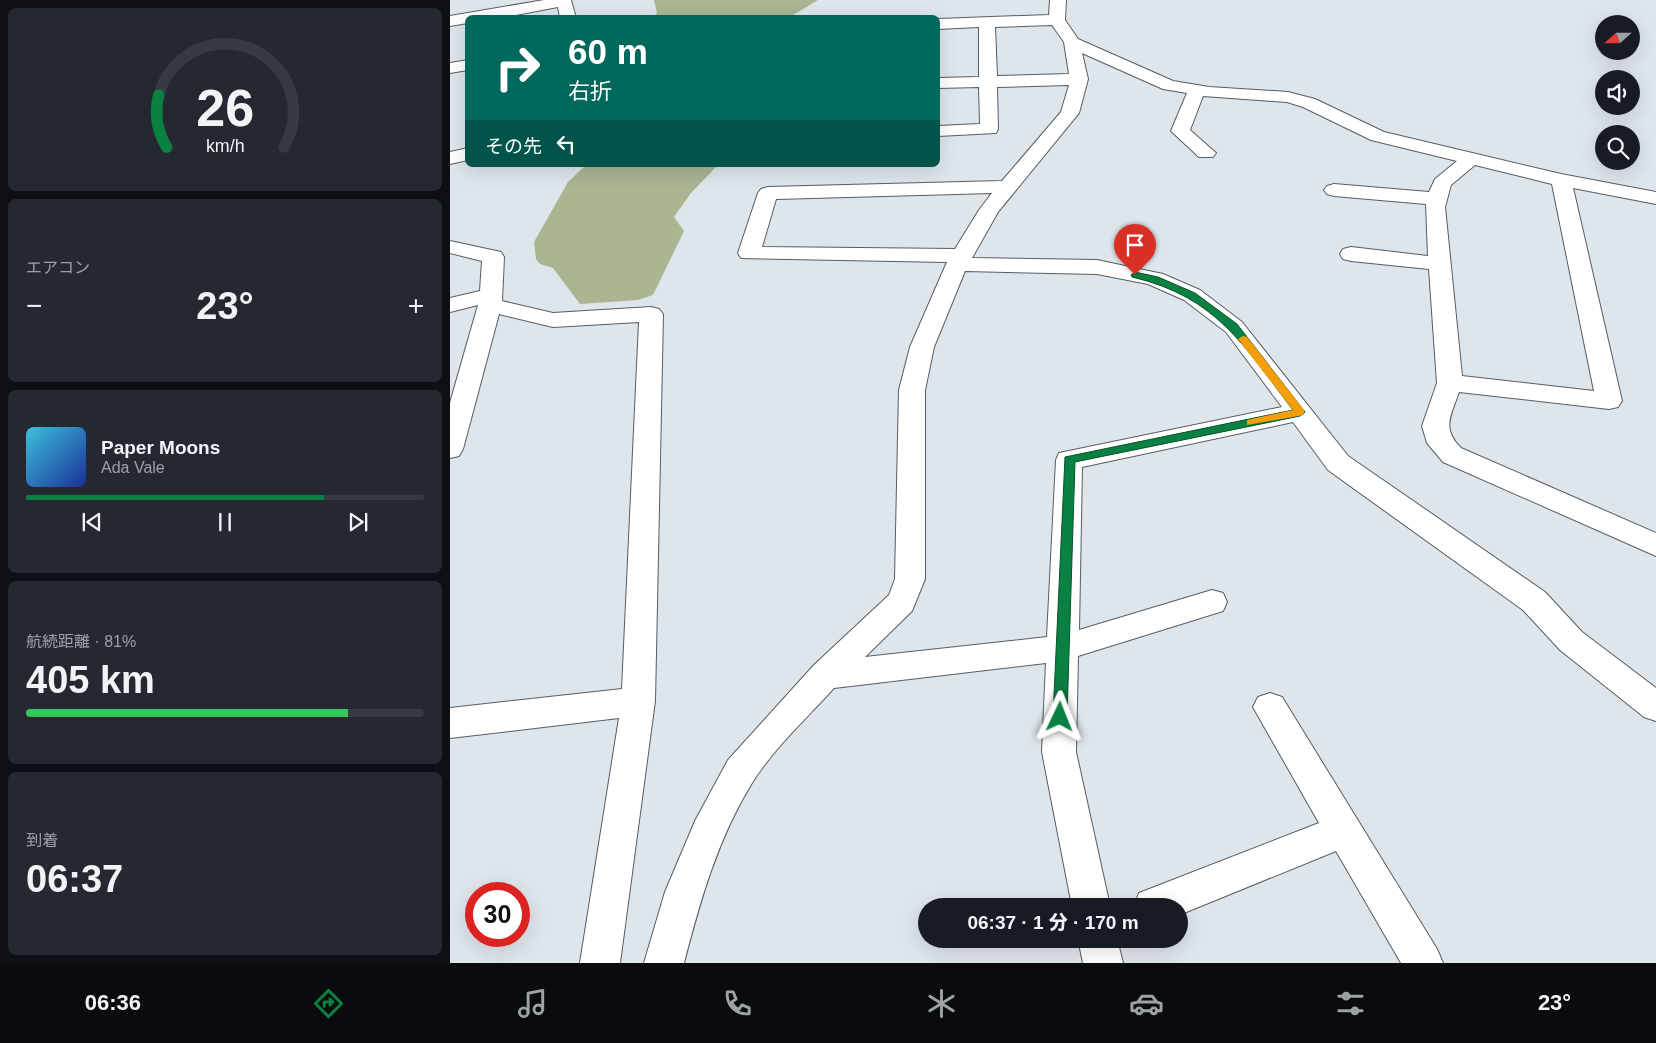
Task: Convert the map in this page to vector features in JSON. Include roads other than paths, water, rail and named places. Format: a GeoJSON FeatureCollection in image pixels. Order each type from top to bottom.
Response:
{"type":"FeatureCollection","features":[{"type":"Feature","properties":{"kind":"street"},"geometry":{"type":"LineString","coordinates":[[664,963],[684,892],[694,866],[708,833],[740,771],[825,674],[901,602],[910,579],[912,390],[922,347],[959,260],[989,210],[1070,113],[1079,79],[1072,42],[1057,20],[1058,0]]}},
{"type":"Feature","properties":{"kind":"street"},"geometry":{"type":"LineString","coordinates":[[488,15],[564,1],[567,15]]}},
{"type":"Feature","properties":{"kind":"street"},"geometry":{"type":"LineString","coordinates":[[450,21],[465,18]]}},
{"type":"Feature","properties":{"kind":"street"},"geometry":{"type":"LineString","coordinates":[[940,24],[1057,20]]}},
{"type":"Feature","properties":{"kind":"street"},"geometry":{"type":"LineString","coordinates":[[940,130],[989,129],[987,23]]}},
{"type":"Feature","properties":{"kind":"street"},"geometry":{"type":"LineString","coordinates":[[1072,42],[1170,84],[1197,90],[1288,97],[1309,103],[1353,126],[1378,136],[1561,180],[1656,198]]}},
{"type":"Feature","properties":{"kind":"street"},"geometry":{"type":"LineString","coordinates":[[450,68],[465,66]]}},
{"type":"Feature","properties":{"kind":"street"},"geometry":{"type":"LineString","coordinates":[[940,83],[1079,79]]}},
{"type":"Feature","properties":{"kind":"street"},"geometry":{"type":"LineString","coordinates":[[1197,90],[1180,131],[1206,153]]}},
{"type":"Feature","properties":{"kind":"street"},"geometry":{"type":"LineString","coordinates":[[450,158],[465,155]]}},
{"type":"Feature","properties":{"kind":"street"},"geometry":{"type":"LineString","coordinates":[[1471,159],[1442,183],[1435,208],[1450,383],[1434,426],[1440,443],[1452,455],[1656,545]]}},
{"type":"Feature","properties":{"kind":"street"},"geometry":{"type":"LineString","coordinates":[[1450,383],[1609,401],[1561,180]]}},
{"type":"Feature","properties":{"kind":"street"},"geometry":{"type":"LineString","coordinates":[[1008,187],[768,193],[749,253],[1097,267],[1155,278],[1192,294],[1234,327],[1338,463],[1534,601],[1571,641],[1656,707]]}},
{"type":"Feature","properties":{"kind":"street"},"geometry":{"type":"LineString","coordinates":[[1334,190],[1438,199]]}},
{"type":"Feature","properties":{"kind":"street"},"geometry":{"type":"LineString","coordinates":[[450,247],[493,257],[491,300],[450,449]]}},
{"type":"Feature","properties":{"kind":"street"},"geometry":{"type":"LineString","coordinates":[[1351,254],[1440,264]]}},
{"type":"Feature","properties":{"kind":"street"},"geometry":{"type":"LineString","coordinates":[[450,305],[491,300],[553,320],[651,314],[638,701],[600,963]]}},
{"type":"Feature","properties":{"kind":"street"},"geometry":{"type":"LineString","coordinates":[[1089,898],[1059,752],[1069,460],[1300,412]]}},
{"type":"Feature","properties":{"kind":"street"},"geometry":{"type":"LineString","coordinates":[[825,674],[1063,648],[1212,602]]}},
{"type":"Feature","properties":{"kind":"street"},"geometry":{"type":"LineString","coordinates":[[450,723],[638,701]]}},
{"type":"Feature","properties":{"kind":"street"},"geometry":{"type":"LineString","coordinates":[[1270,707],[1423,963]]}},
{"type":"Feature","properties":{"kind":"street"},"geometry":{"type":"LineString","coordinates":[[1173,898],[1345,830]]}},
{"type":"Feature","properties":{"kind":"street"},"geometry":{"type":"LineString","coordinates":[[1100,948],[1102,963]]}}]}
